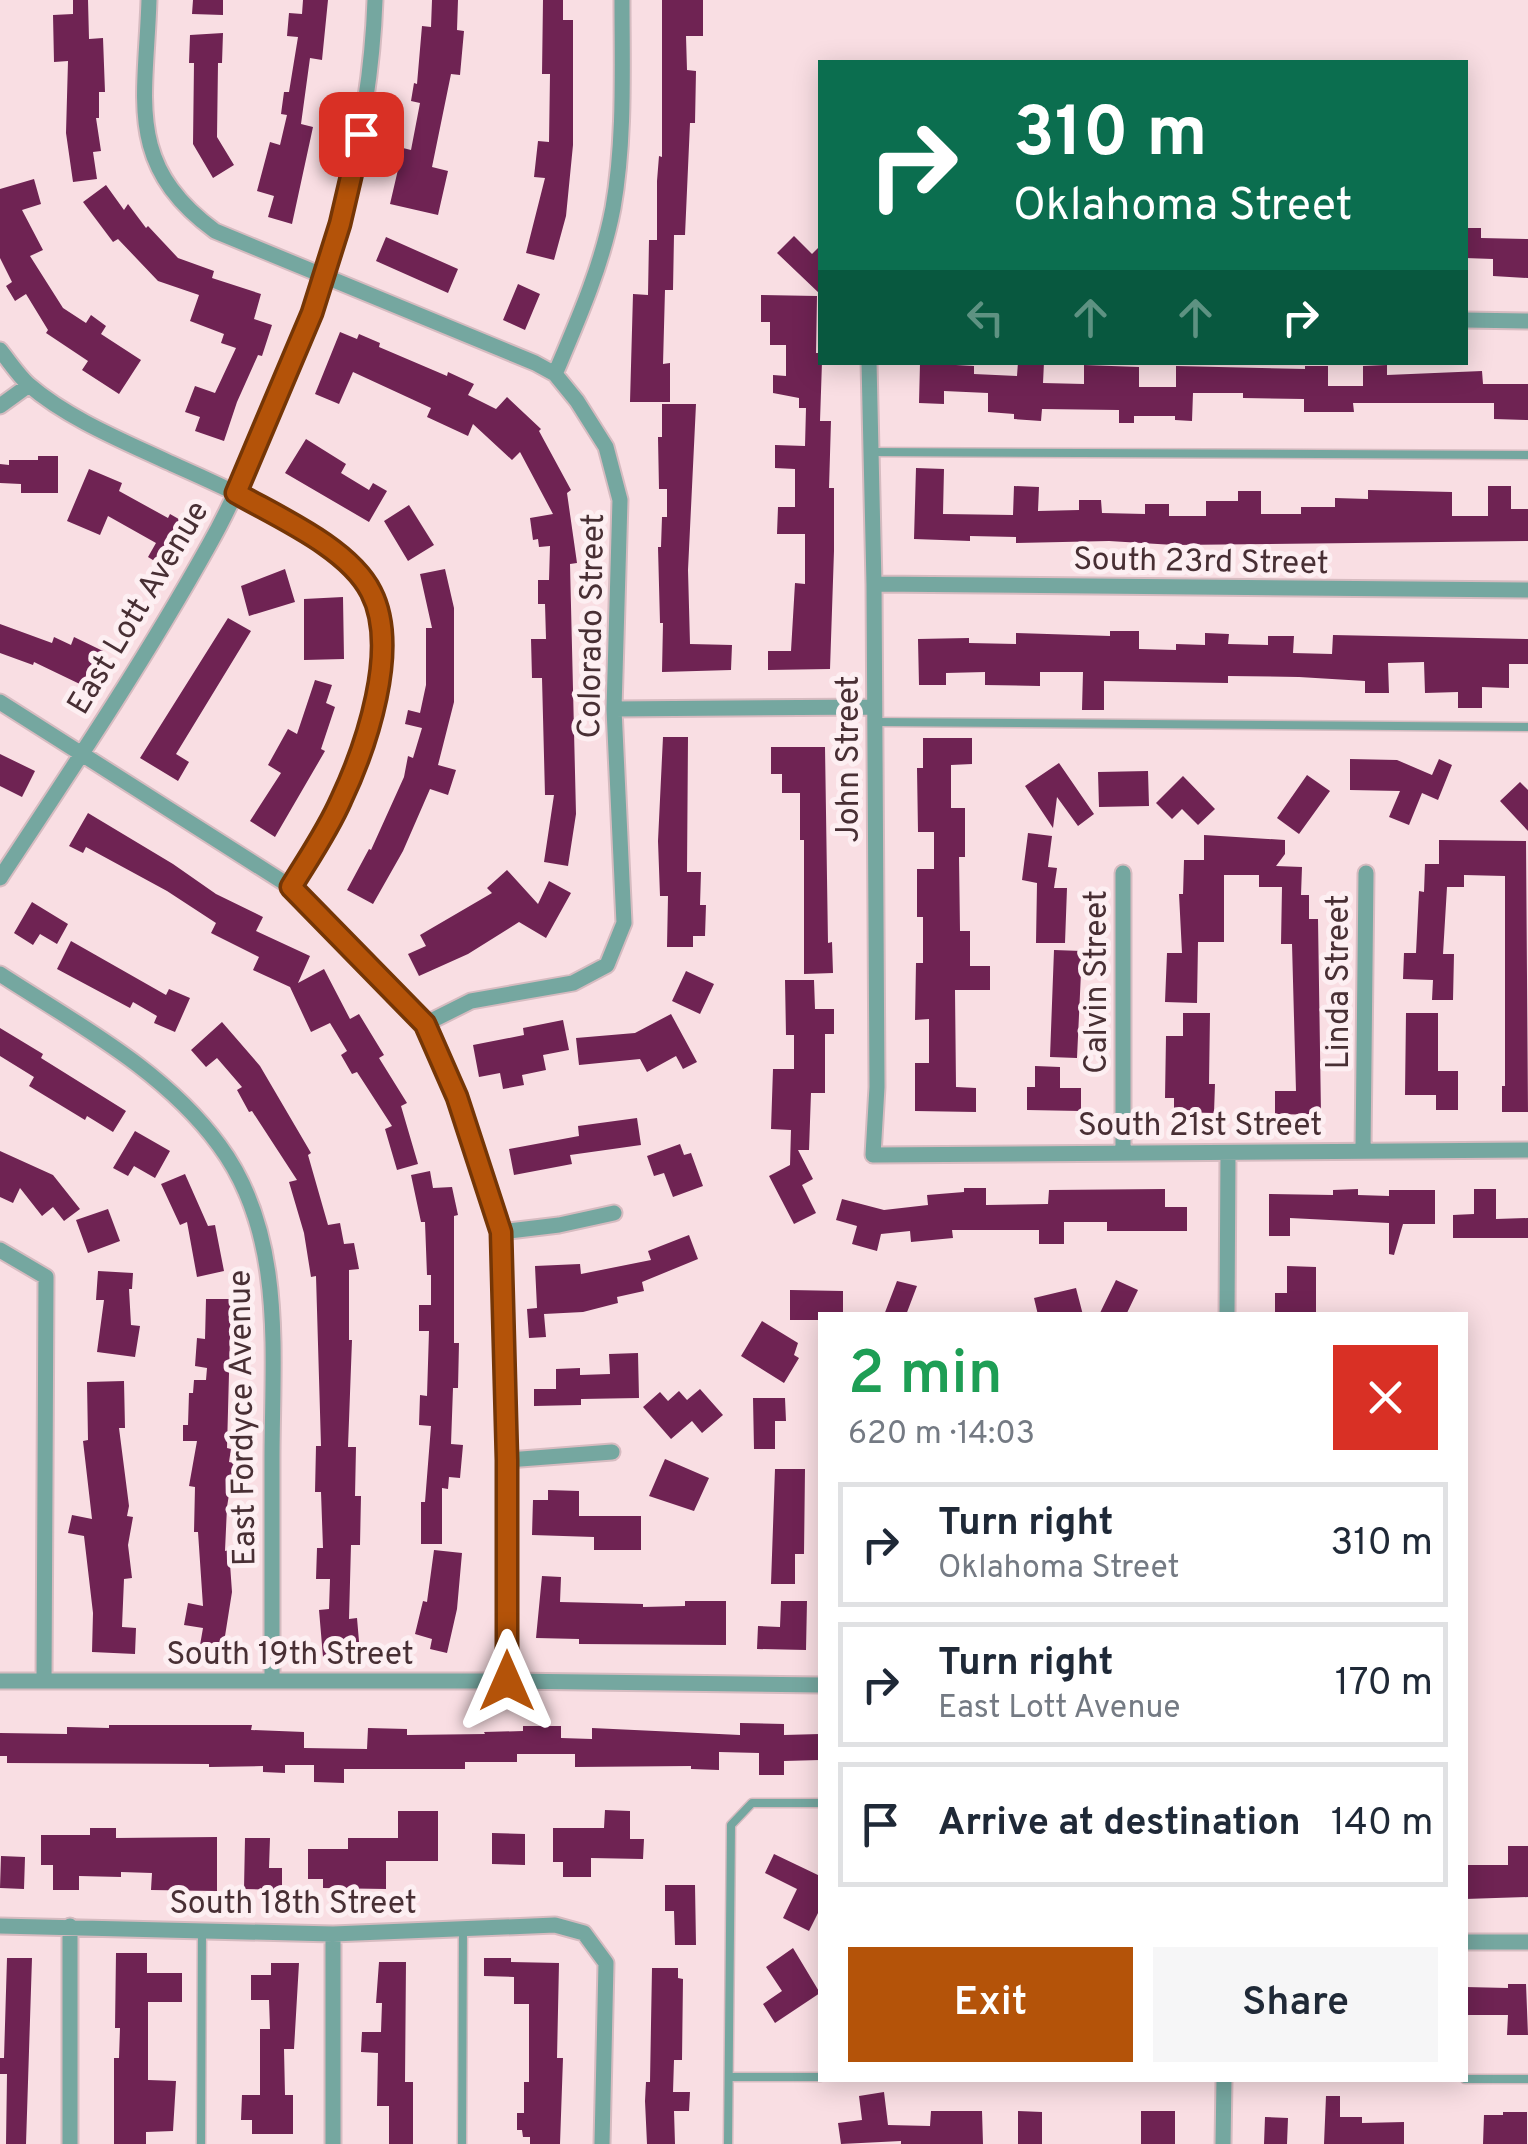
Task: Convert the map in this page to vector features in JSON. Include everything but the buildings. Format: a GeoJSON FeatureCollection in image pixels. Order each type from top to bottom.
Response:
{"type":"FeatureCollection","features":[{"type":"Feature","properties":{"kind":"street","name":"Colorado Street"},"geometry":{"type":"LineString","coordinates":[[149,0],[149,146],[160,175],[188,212],[215,232],[535,363],[554,374],[606,447],[620,500],[614,709],[624,923],[607,965],[573,982],[471,1001],[425,1024]]}},
{"type":"Feature","properties":{"kind":"street","name":"East Lott Avenue"},"geometry":{"type":"LineString","coordinates":[[0,878],[82,754],[236,493],[325,275],[361,134],[374,0]]}},
{"type":"Feature","properties":{"kind":"street"},"geometry":{"type":"LineString","coordinates":[[554,374],[589,296],[613,207],[622,97],[622,0]]}},
{"type":"Feature","properties":{"kind":"street"},"geometry":{"type":"LineString","coordinates":[[1468,320],[1528,321]]}},
{"type":"Feature","properties":{"kind":"street"},"geometry":{"type":"LineString","coordinates":[[0,350],[29,385],[106,433],[236,493],[305,532],[346,561],[370,590],[381,618],[382,651],[360,754],[340,804],[291,887]]}},
{"type":"Feature","properties":{"kind":"street","name":"John Street"},"geometry":{"type":"LineString","coordinates":[[869,365],[877,1087],[873,1156]]}},
{"type":"Feature","properties":{"kind":"street"},"geometry":{"type":"LineString","coordinates":[[0,406],[29,385]]}},
{"type":"Feature","properties":{"kind":"street","name":"South 23rd Street"},"geometry":{"type":"LineString","coordinates":[[874,584],[1528,590]]}},
{"type":"Feature","properties":{"kind":"street"},"geometry":{"type":"LineString","coordinates":[[0,702],[291,887],[425,1024],[457,1097],[501,1232],[507,1681]]}},
{"type":"Feature","properties":{"kind":"street"},"geometry":{"type":"LineString","coordinates":[[614,709],[874,715]]}},
{"type":"Feature","properties":{"kind":"street","name":"Calvin Street"},"geometry":{"type":"LineString","coordinates":[[1123,872],[1123,1152]]}},
{"type":"Feature","properties":{"kind":"street","name":"Linda Street"},"geometry":{"type":"LineString","coordinates":[[1363,1150],[1366,874]]}},
{"type":"Feature","properties":{"kind":"street","name":"East Fordyce Avenue"},"geometry":{"type":"LineString","coordinates":[[0,974],[148,1070],[218,1143],[246,1186],[268,1260],[272,1324],[272,1680]]}},
{"type":"Feature","properties":{"kind":"street","name":"South 21st Street"},"geometry":{"type":"LineString","coordinates":[[873,1156],[1528,1150]]}},
{"type":"Feature","properties":{"kind":"street"},"geometry":{"type":"LineString","coordinates":[[1227,1312],[1228,1155]]}},
{"type":"Feature","properties":{"kind":"street"},"geometry":{"type":"LineString","coordinates":[[501,1232],[614,1213]]}},
{"type":"Feature","properties":{"kind":"street"},"geometry":{"type":"LineString","coordinates":[[0,1250],[46,1277],[44,1681]]}},
{"type":"Feature","properties":{"kind":"street"},"geometry":{"type":"LineString","coordinates":[[507,1460],[612,1452]]}},
{"type":"Feature","properties":{"kind":"street","name":"South 19th Street"},"geometry":{"type":"LineString","coordinates":[[0,1681],[818,1685]]}},
{"type":"Feature","properties":{"kind":"street","name":"South 18th Street"},"geometry":{"type":"LineString","coordinates":[[0,1926],[333,1934],[555,1925],[584,1933],[606,1963],[602,2144]]}},
{"type":"Feature","properties":{"kind":"street"},"geometry":{"type":"LineString","coordinates":[[70,1926],[70,2144]]}},
{"type":"Feature","properties":{"kind":"street"},"geometry":{"type":"LineString","coordinates":[[333,1934],[333,2144]]}},
{"type":"Feature","properties":{"kind":"street"},"geometry":{"type":"LineString","coordinates":[[1468,1942],[1528,1942]]}},
{"type":"Feature","properties":{"kind":"street"},"geometry":{"type":"LineString","coordinates":[[1222,2144],[1224,2082]]}},
{"type":"Feature","properties":{"kind":"lane"},"geometry":{"type":"LineString","coordinates":[[871,452],[1528,455]]}},
{"type":"Feature","properties":{"kind":"lane"},"geometry":{"type":"LineString","coordinates":[[874,715],[1528,727]]}},
{"type":"Feature","properties":{"kind":"lane"},"geometry":{"type":"LineString","coordinates":[[728,2144],[731,1825],[752,1803],[818,1803]]}},
{"type":"Feature","properties":{"kind":"lane"},"geometry":{"type":"LineString","coordinates":[[462,2144],[463,1929]]}},
{"type":"Feature","properties":{"kind":"lane"},"geometry":{"type":"LineString","coordinates":[[200,2144],[202,1930]]}},
{"type":"Feature","properties":{"kind":"lane"},"geometry":{"type":"LineString","coordinates":[[729,2077],[818,2077]]}},
{"type":"Feature","properties":{"kind":"lane"},"geometry":{"type":"LineString","coordinates":[[1468,2079],[1528,2079]]}},
{"type":"Feature","properties":{"kind":"route"},"geometry":{"type":"LineString","coordinates":[[361,134],[340,224],[312,313],[236,493],[305,532],[346,561],[370,590],[381,618],[382,651],[376,692],[360,754],[340,804],[291,887],[425,1024],[484,1170],[501,1232],[507,1681]]}}]}
